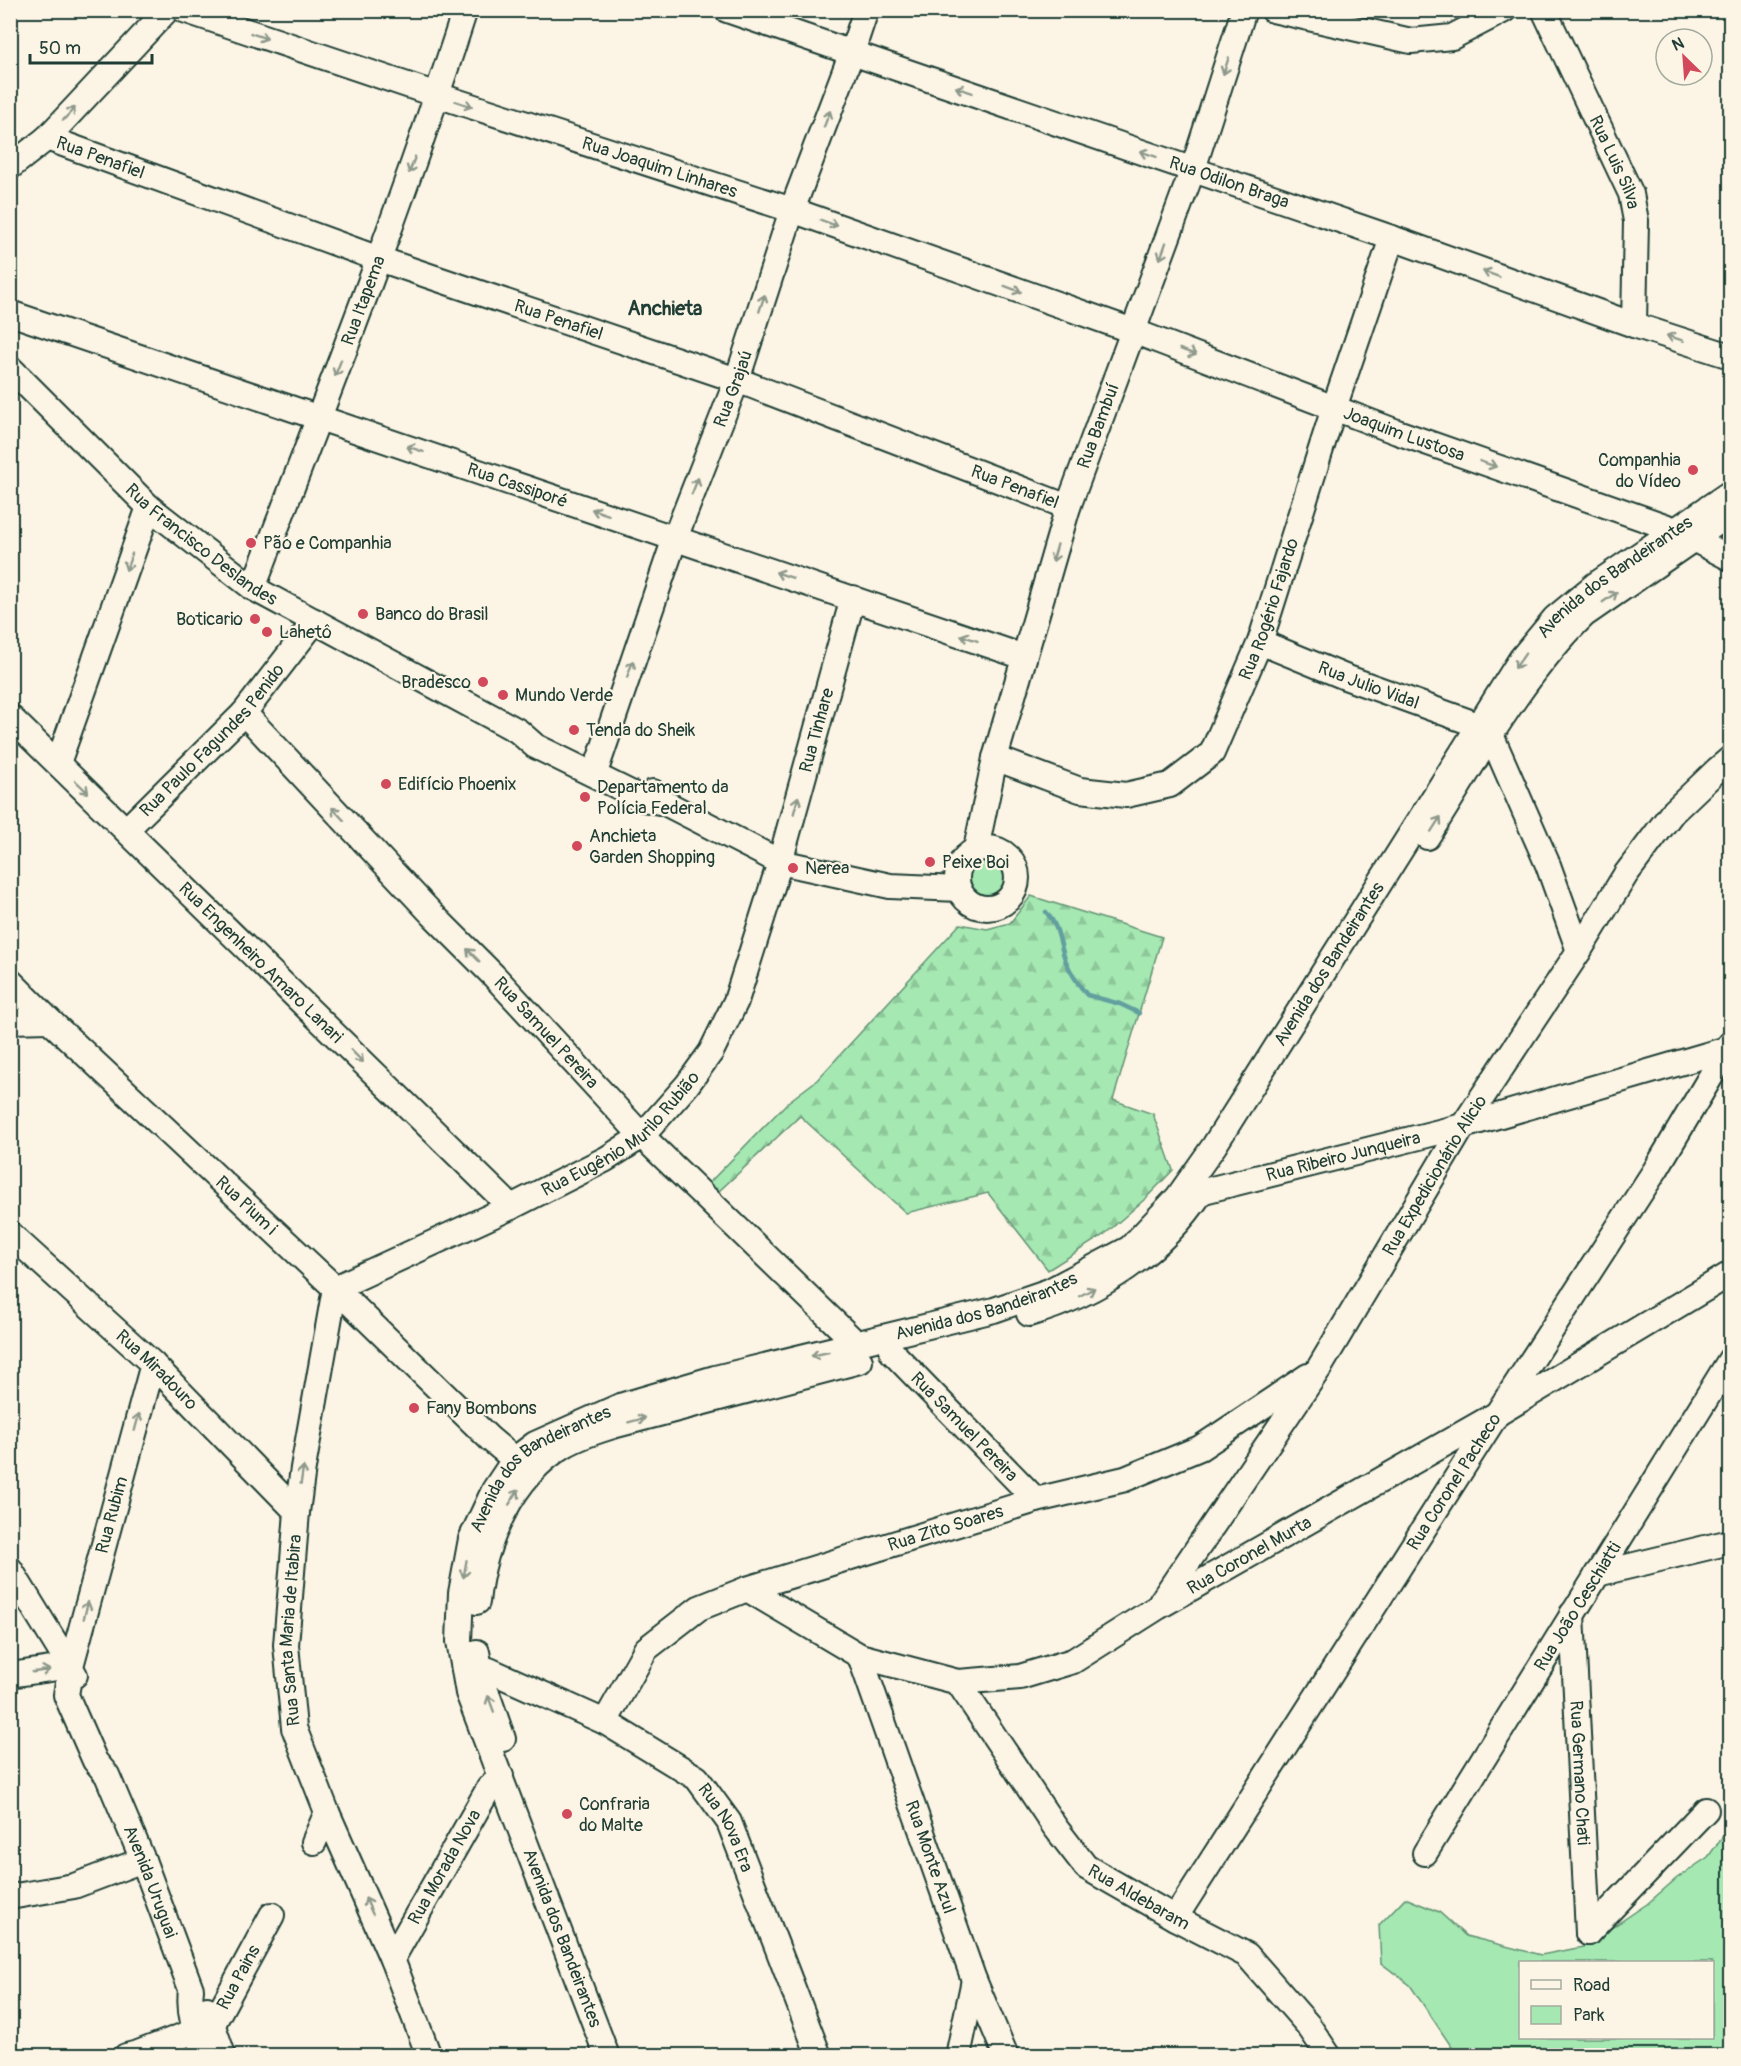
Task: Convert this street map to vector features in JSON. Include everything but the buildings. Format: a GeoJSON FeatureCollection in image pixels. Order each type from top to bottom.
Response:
{"type":"FeatureCollection","features":[{"type":"Feature","properties":{"kind":"street"},"geometry":{"type":"LineString","coordinates":[[10,167],[47,138],[167,10]]}},
{"type":"Feature","properties":{"kind":"street","name":"Rua Joaquim Linhares"},"geometry":{"type":"LineString","coordinates":[[184,10],[792,210],[1133,332]]}},
{"type":"Feature","properties":{"kind":"street","name":"Rua Itapema"},"geometry":{"type":"LineString","coordinates":[[253,588],[379,259],[465,10]]}},
{"type":"Feature","properties":{"kind":"street","name":"Rua Odilon Braga"},"geometry":{"type":"LineString","coordinates":[[727,10],[1392,238],[1634,325],[1731,356]]}},
{"type":"Feature","properties":{"kind":"street","name":"Rua Grajaú"},"geometry":{"type":"LineString","coordinates":[[598,764],[675,538],[737,380],[792,210],[866,10]]}},
{"type":"Feature","properties":{"kind":"street","name":"Rua Bambuí"},"geometry":{"type":"LineString","coordinates":[[976,849],[995,758],[1068,507],[1193,169],[1244,10]]}},
{"type":"Feature","properties":{"kind":"street"},"geometry":{"type":"LineString","coordinates":[[1273,10],[1411,41],[1452,37],[1504,10]]}},
{"type":"Feature","properties":{"kind":"street","name":"Rua Luis Silva"},"geometry":{"type":"LineString","coordinates":[[1544,10],[1631,194],[1636,221],[1634,325]]}},
{"type":"Feature","properties":{"kind":"street","name":"Rua Penafiel"},"geometry":{"type":"LineString","coordinates":[[47,138],[379,259],[737,380],[1068,507]]}},
{"type":"Feature","properties":{"kind":"street","name":"Rua Rogério Fajardo"},"geometry":{"type":"LineString","coordinates":[[995,758],[1080,790],[1126,795],[1170,785],[1212,753],[1260,642],[1334,408],[1392,238]]}},
{"type":"Feature","properties":{"kind":"street","name":"Rua Cassiporé"},"geometry":{"type":"LineString","coordinates":[[10,313],[1024,657]]}},
{"type":"Feature","properties":{"kind":"street","name":"Joaquim Lustosa"},"geometry":{"type":"LineString","coordinates":[[1133,332],[1398,432],[1685,535],[1731,560]]}},
{"type":"Feature","properties":{"kind":"street","name":"Rua Francisco Deslandes"},"geometry":{"type":"LineString","coordinates":[[10,368],[149,507],[253,588],[518,731],[535,746],[644,799],[665,803]]}},
{"type":"Feature","properties":{"kind":"street","name":"Avenida dos Bandeirantes"},"geometry":{"type":"LineString","coordinates":[[1485,731],[1565,634],[1584,615],[1654,567],[1731,493]]}},
{"type":"Feature","properties":{"kind":"street"},"geometry":{"type":"LineString","coordinates":[[58,763],[149,507]]}},
{"type":"Feature","properties":{"kind":"street","name":"Avenida dos Bandeirantes"},"geometry":{"type":"LineString","coordinates":[[622,2055],[528,1804],[459,1641],[461,1593],[471,1539],[494,1490],[523,1466],[547,1457],[566,1444],[588,1434],[1048,1309],[1088,1292],[1131,1264],[1164,1238],[1179,1222],[1190,1195],[1485,731],[1521,658],[1555,618],[1595,585],[1685,535],[1731,514]]}},
{"type":"Feature","properties":{"kind":"street"},"geometry":{"type":"LineString","coordinates":[[1654,567],[1731,560]]}},
{"type":"Feature","properties":{"kind":"street","name":"Rua Tinhare"},"geometry":{"type":"LineString","coordinates":[[780,862],[853,598]]}},
{"type":"Feature","properties":{"kind":"street","name":"Rua Paulo Fagundes Penido"},"geometry":{"type":"LineString","coordinates":[[127,829],[244,713],[315,621]]}},
{"type":"Feature","properties":{"kind":"street","name":"Rua Julio Vidal"},"geometry":{"type":"LineString","coordinates":[[1260,642],[1485,731]]}},
{"type":"Feature","properties":{"kind":"street","name":"Rua Samuel Pereira"},"geometry":{"type":"LineString","coordinates":[[244,713],[433,915],[495,976],[642,1136],[857,1344]]}},
{"type":"Feature","properties":{"kind":"street","name":"Rua Engenheiro Amaro Lanari"},"geometry":{"type":"LineString","coordinates":[[10,717],[511,1207]]}},
{"type":"Feature","properties":{"kind":"street","name":"Rua Francisco Deslandes"},"geometry":{"type":"LineString","coordinates":[[518,731],[541,736],[647,786],[665,803],[780,862],[890,886],[958,878]]}},
{"type":"Feature","properties":{"kind":"street"},"geometry":{"type":"LineString","coordinates":[[1485,731],[1548,865],[1579,951]]}},
{"type":"Feature","properties":{"kind":"street","name":"Rua Expedicionário Alicio"},"geometry":{"type":"LineString","coordinates":[[1158,1607],[1318,1370],[1463,1126],[1579,951],[1626,874],[1672,813],[1731,759]]}},
{"type":"Feature","properties":{"kind":"street"},"geometry":{"type":"LineString","coordinates":[[995,848],[1004,852],[1016,867],[1018,876],[1017,886],[1006,902],[989,908],[970,903],[958,878],[969,853],[976,849],[995,848]]}},
{"type":"Feature","properties":{"kind":"street","name":"Rua Eugênio Murilo Rubião"},"geometry":{"type":"LineString","coordinates":[[335,1288],[511,1207],[606,1159],[642,1136],[687,1085],[711,1052],[736,1001],[780,862]]}},
{"type":"Feature","properties":{"kind":"street","name":"Rua Pium i"},"geometry":{"type":"LineString","coordinates":[[10,981],[335,1288],[490,1439],[523,1466]]}},
{"type":"Feature","properties":{"kind":"street"},"geometry":{"type":"LineString","coordinates":[[10,1015],[28,999]]}},
{"type":"Feature","properties":{"kind":"street"},"geometry":{"type":"LineString","coordinates":[[10,1021],[49,1020]]}},
{"type":"Feature","properties":{"kind":"street","name":"Rua Ribeiro Junqueira"},"geometry":{"type":"LineString","coordinates":[[1190,1195],[1463,1126],[1729,1047]]}},
{"type":"Feature","properties":{"kind":"street","name":"Rua Coronel Pacheco"},"geometry":{"type":"LineString","coordinates":[[1175,1918],[1656,1169],[1729,1047]]}},
{"type":"Feature","properties":{"kind":"street","name":"Avenida dos Bandeirantes"},"geometry":{"type":"LineString","coordinates":[[523,1466],[535,1444],[621,1406],[715,1378],[994,1310],[1049,1291],[1130,1248],[1190,1195]]}},
{"type":"Feature","properties":{"kind":"street","name":"Rua Miradouro"},"geometry":{"type":"LineString","coordinates":[[10,1234],[153,1364],[297,1512]]}},
{"type":"Feature","properties":{"kind":"street","name":"Rua Coronel Murta"},"geometry":{"type":"LineString","coordinates":[[747,1589],[860,1656],[958,1682],[1020,1677],[1073,1661],[1158,1607],[1497,1414],[1731,1274]]}},
{"type":"Feature","properties":{"kind":"street","name":"Rua Santa Maria de Itabira"},"geometry":{"type":"LineString","coordinates":[[335,1288],[297,1512],[286,1645],[294,1728],[327,1812],[392,1959],[429,2055]]}},
{"type":"Feature","properties":{"kind":"street","name":"Rua Samuel Pereira"},"geometry":{"type":"LineString","coordinates":[[892,1352],[1036,1500]]}},
{"type":"Feature","properties":{"kind":"street","name":"Rua João Ceschiatti"},"geometry":{"type":"LineString","coordinates":[[1425,1853],[1731,1360]]}},
{"type":"Feature","properties":{"kind":"street","name":"Rua Rubim"},"geometry":{"type":"LineString","coordinates":[[71,1666],[153,1364]]}},
{"type":"Feature","properties":{"kind":"street","name":"Rua Zito Soares"},"geometry":{"type":"LineString","coordinates":[[605,1722],[646,1649],[699,1608],[747,1589],[1036,1500],[1125,1479],[1200,1448],[1318,1370]]}},
{"type":"Feature","properties":{"kind":"street"},"geometry":{"type":"LineString","coordinates":[[482,1429],[535,1444]]}},
{"type":"Feature","properties":{"kind":"street"},"geometry":{"type":"LineString","coordinates":[[1597,1574],[1731,1542]]}},
{"type":"Feature","properties":{"kind":"street"},"geometry":{"type":"LineString","coordinates":[[10,1569],[71,1666],[10,1675]]}},
{"type":"Feature","properties":{"kind":"street","name":"Rua Germano Chati"},"geometry":{"type":"LineString","coordinates":[[1572,1614],[1588,1933],[1706,1810]]}},
{"type":"Feature","properties":{"kind":"street","name":"Rua Monte Azul"},"geometry":{"type":"LineString","coordinates":[[860,1656],[974,1980],[1006,2055]]}},
{"type":"Feature","properties":{"kind":"street","name":"Avenida Uruguai"},"geometry":{"type":"LineString","coordinates":[[71,1666],[66,1695],[95,1761],[107,1776],[143,1860],[191,1989],[189,2008],[222,2055]]}},
{"type":"Feature","properties":{"kind":"street","name":"Avenida dos Bandeirantes"},"geometry":{"type":"LineString","coordinates":[[471,1669],[468,1694],[607,2055]]}},
{"type":"Feature","properties":{"kind":"street","name":"Rua Nova Era"},"geometry":{"type":"LineString","coordinates":[[471,1669],[489,1670],[605,1722],[697,1778],[729,1822],[819,2055]]}},
{"type":"Feature","properties":{"kind":"street","name":"Rua Aldebaram"},"geometry":{"type":"LineString","coordinates":[[958,1682],[1055,1827],[1086,1867],[1175,1918],[1247,1954],[1308,2025],[1329,2055]]}},
{"type":"Feature","properties":{"kind":"street"},"geometry":{"type":"LineString","coordinates":[[501,1776],[510,1779],[528,1804]]}},
{"type":"Feature","properties":{"kind":"street","name":"Rua Morada Nova"},"geometry":{"type":"LineString","coordinates":[[392,1959],[489,1788],[501,1776]]}},
{"type":"Feature","properties":{"kind":"street"},"geometry":{"type":"LineString","coordinates":[[314,1842],[327,1812]]}},
{"type":"Feature","properties":{"kind":"street"},"geometry":{"type":"LineString","coordinates":[[10,1897],[74,1886],[143,1860]]}},
{"type":"Feature","properties":{"kind":"street","name":"Rua Pains"},"geometry":{"type":"LineString","coordinates":[[204,2028],[272,1915]]}},
{"type":"Feature","properties":{"kind":"street"},"geometry":{"type":"LineString","coordinates":[[958,2055],[974,1980]]}},
{"type":"Feature","properties":{"kind":"street"},"geometry":{"type":"LineString","coordinates":[[126,2055],[138,2054],[204,2028]]}},
{"type":"Feature","properties":{"kind":"street","name":"Avenida Uruguai"},"geometry":{"type":"LineString","coordinates":[[204,2028],[206,2055]]}},
{"type":"Feature","properties":{"kind":"green space"},"geometry":{"type":"Polygon","coordinates":[[[985,860],[999,865],[1004,879],[999,893],[985,898],[971,893],[966,879],[971,865],[985,860]]]}},
{"type":"Feature","properties":{"kind":"green space"},"geometry":{"type":"Polygon","coordinates":[[[1031,896],[1162,937],[1113,1100],[1153,1114],[1173,1170],[1145,1199],[1105,1234],[1048,1270],[988,1193],[906,1213],[800,1116],[718,1192],[709,1183],[788,1102],[817,1080],[960,924],[987,929],[1010,923],[1031,896]]]}},
{"type":"Feature","properties":{"kind":"green space"},"geometry":{"type":"Polygon","coordinates":[[[1730,1826],[1730,2055],[1457,2055],[1410,1985],[1381,1963],[1379,1925],[1405,1898],[1439,1912],[1466,1936],[1541,1955],[1583,1947],[1647,1904],[1677,1878],[1708,1857],[1730,1826]]]}},
{"type":"Feature","properties":{"kind":"waterway"},"geometry":{"type":"LineString","coordinates":[[1046,912],[1057,930],[1068,966],[1087,995],[1120,1004],[1139,1013]]}},
{"type":"Feature","properties":{"kind":"place","name":"Companhia do Vídeo"},"geometry":{"type":"Point","coordinates":[1693,470]}},
{"type":"Feature","properties":{"kind":"place","name":"Pão e Companhia"},"geometry":{"type":"Point","coordinates":[251,543]}},
{"type":"Feature","properties":{"kind":"place","name":"Banco do Brasil"},"geometry":{"type":"Point","coordinates":[363,614]}},
{"type":"Feature","properties":{"kind":"place","name":"Boticario"},"geometry":{"type":"Point","coordinates":[255,619]}},
{"type":"Feature","properties":{"kind":"place","name":"Lahetô"},"geometry":{"type":"Point","coordinates":[267,632]}},
{"type":"Feature","properties":{"kind":"place","name":"Bradesco"},"geometry":{"type":"Point","coordinates":[483,682]}},
{"type":"Feature","properties":{"kind":"place","name":"Mundo Verde"},"geometry":{"type":"Point","coordinates":[503,695]}},
{"type":"Feature","properties":{"kind":"place","name":"Tenda do Sheik"},"geometry":{"type":"Point","coordinates":[574,730]}},
{"type":"Feature","properties":{"kind":"place","name":"Edifício Phoenix"},"geometry":{"type":"Point","coordinates":[386,784]}},
{"type":"Feature","properties":{"kind":"place","name":"Departamento da Polícia Federal"},"geometry":{"type":"Point","coordinates":[585,797]}},
{"type":"Feature","properties":{"kind":"place","name":"Anchieta Garden Shopping"},"geometry":{"type":"Point","coordinates":[577,846]}},
{"type":"Feature","properties":{"kind":"place","name":"Peixe Boi"},"geometry":{"type":"Point","coordinates":[930,862]}},
{"type":"Feature","properties":{"kind":"place","name":"Nerea"},"geometry":{"type":"Point","coordinates":[793,868]}},
{"type":"Feature","properties":{"kind":"place","name":"Fany Bombons"},"geometry":{"type":"Point","coordinates":[414,1408]}},
{"type":"Feature","properties":{"kind":"place","name":"Confraria do Malte"},"geometry":{"type":"Point","coordinates":[567,1814]}},
{"type":"Feature","properties":{"kind":"district","name":"Anchieta"},"geometry":{"type":"Point","coordinates":[665,308]}}]}
